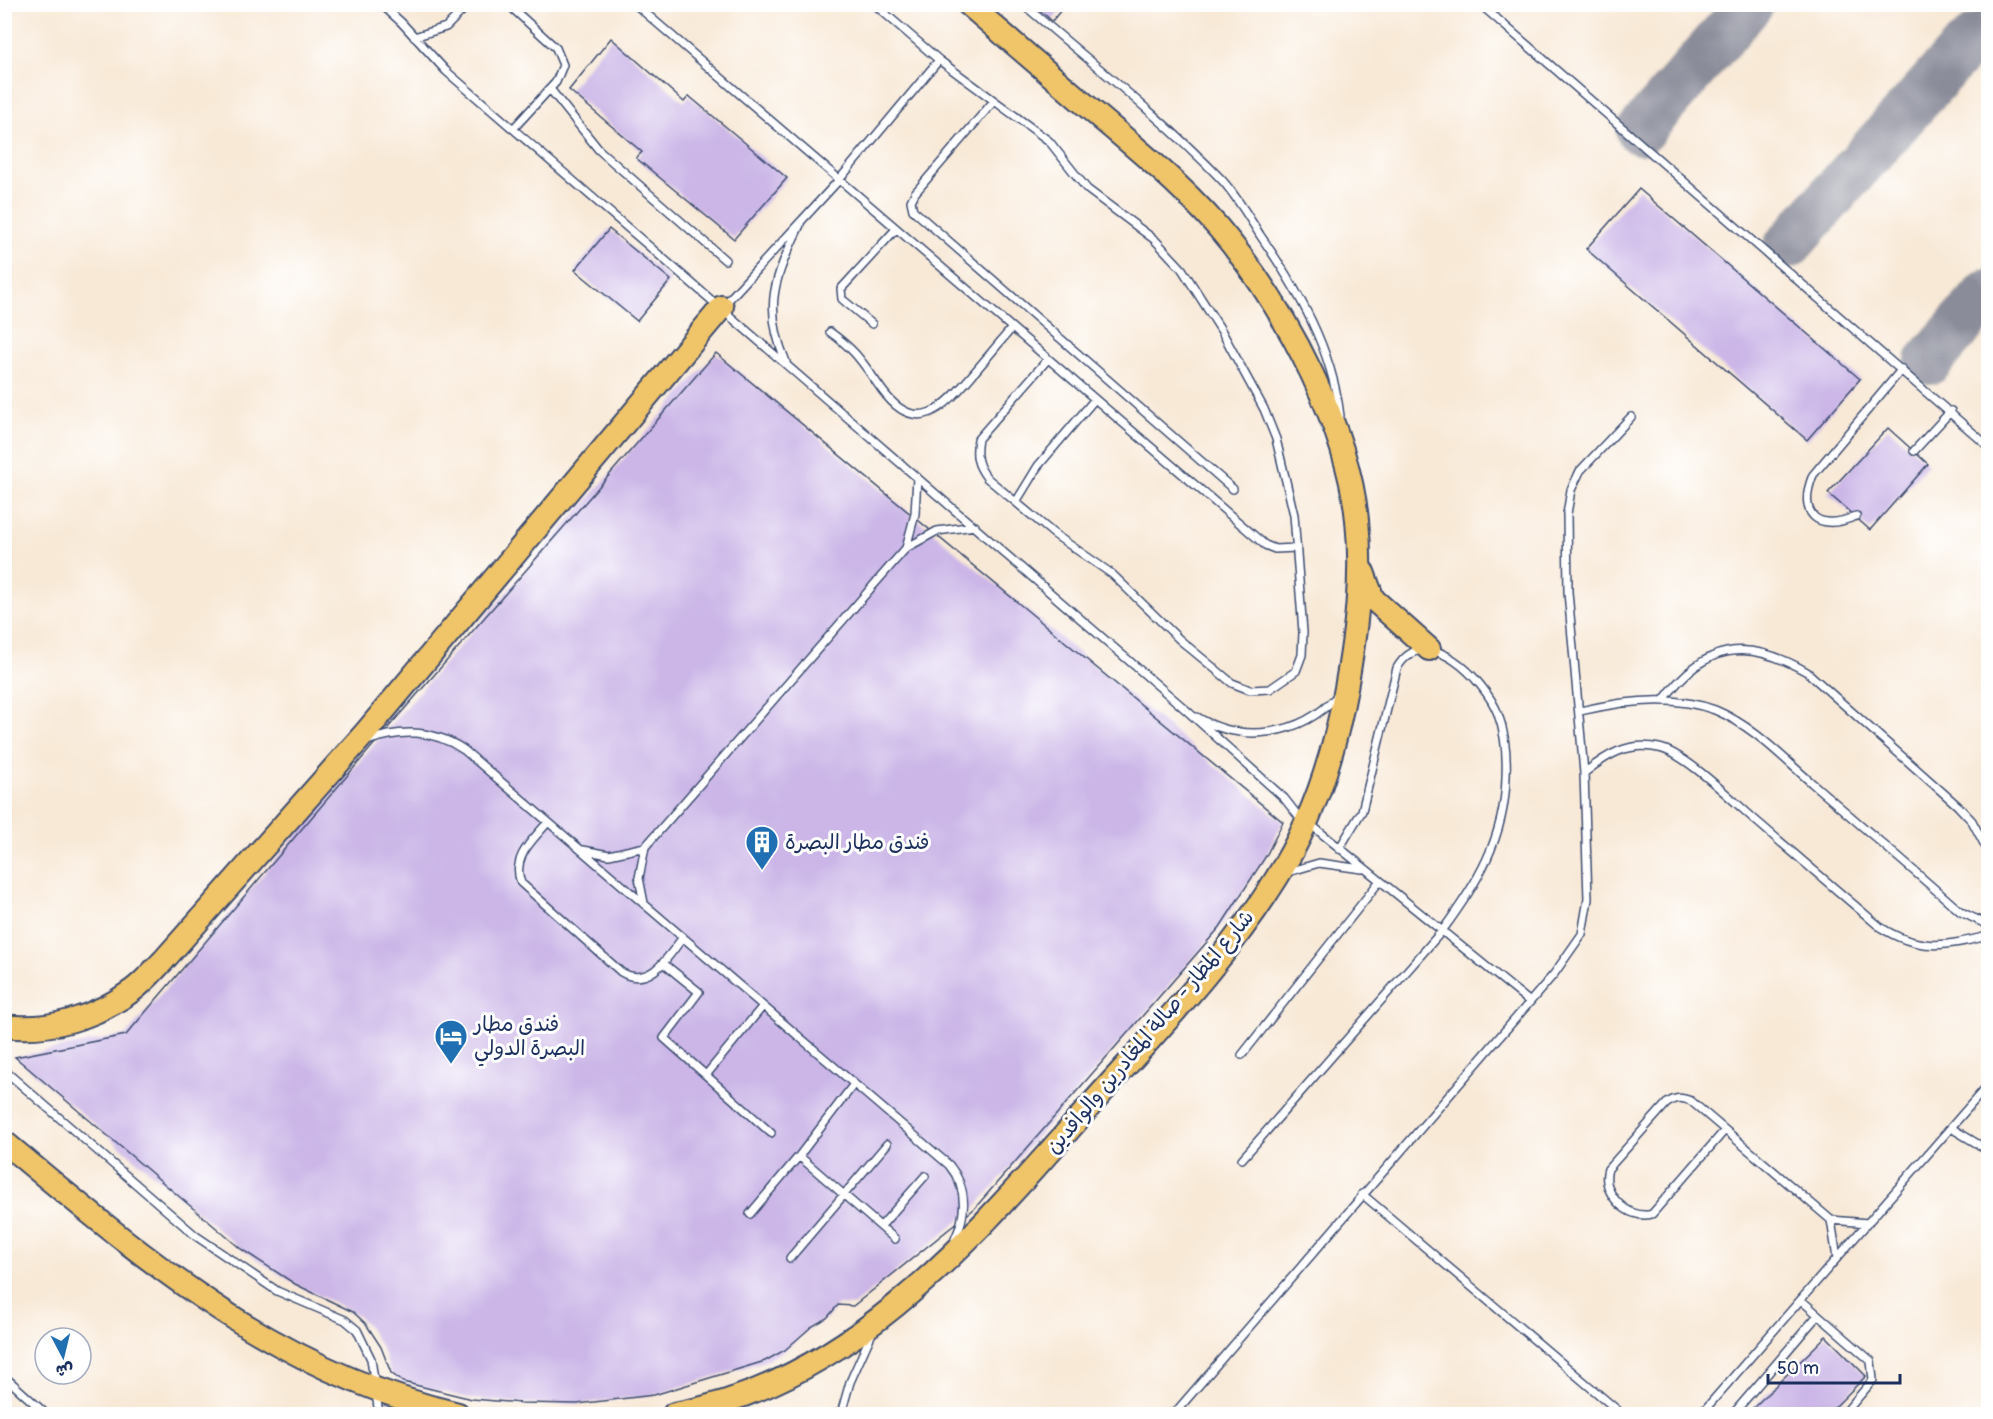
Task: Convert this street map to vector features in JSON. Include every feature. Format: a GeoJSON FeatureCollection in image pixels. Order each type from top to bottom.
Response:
{"type":"FeatureCollection","features":[{"type":"Feature","properties":{"kind":"highway","name":"شارع المطار - صالة المغادرين والوافدين"},"geometry":{"type":"LineString","coordinates":[[674,1414],[693,1411],[756,1390],[783,1378],[840,1346],[879,1319],[942,1265],[1006,1200],[1198,984],[1237,936],[1278,877],[1306,824],[1332,752],[1347,684],[1357,627],[1360,581],[1357,518],[1348,466],[1334,426],[1291,335],[1232,244],[1196,202],[1161,169],[968,4]]}},
{"type":"Feature","properties":{"kind":"highway"},"geometry":{"type":"LineString","coordinates":[[4,1026],[17,1028],[59,1024],[98,1011],[134,990],[163,961],[351,750],[722,307]]}},
{"type":"Feature","properties":{"kind":"highway"},"geometry":{"type":"LineString","coordinates":[[1359,545],[1363,578],[1373,598],[1429,649]]}},
{"type":"Feature","properties":{"kind":"highway"},"geometry":{"type":"LineString","coordinates":[[4,1142],[87,1211],[180,1283],[308,1362],[376,1391],[458,1414]]}},
{"type":"Feature","properties":{"kind":"lane"},"geometry":{"type":"LineString","coordinates":[[381,4],[446,71],[1185,709],[1284,798],[1306,824],[1530,1002]]}},
{"type":"Feature","properties":{"kind":"lane"},"geometry":{"type":"LineString","coordinates":[[414,38],[446,27],[469,4]]}},
{"type":"Feature","properties":{"kind":"lane"},"geometry":{"type":"LineString","coordinates":[[635,4],[1265,545],[1275,549],[1298,548]]}},
{"type":"Feature","properties":{"kind":"lane"},"geometry":{"type":"LineString","coordinates":[[874,4],[939,60],[993,102],[1049,141],[1087,189],[1155,240],[1182,269],[1221,330],[1264,409],[1286,479],[1294,515],[1303,624],[1302,655],[1296,671],[1284,682],[1270,689],[1250,690],[1232,683],[1112,574],[1054,534],[979,467],[975,453],[978,439],[1048,359]]}},
{"type":"Feature","properties":{"kind":"lane"},"geometry":{"type":"LineString","coordinates":[[1023,4],[1185,144],[1223,182],[1252,223],[1286,272],[1323,346],[1339,402],[1348,466]]}},
{"type":"Feature","properties":{"kind":"lane"},"geometry":{"type":"LineString","coordinates":[[1480,4],[1989,446]]}},
{"type":"Feature","properties":{"kind":"lane"},"geometry":{"type":"LineString","coordinates":[[512,8],[556,48],[561,56],[561,74],[550,90],[513,129]]}},
{"type":"Feature","properties":{"kind":"lane"},"geometry":{"type":"LineString","coordinates":[[722,307],[839,180],[939,60]]}},
{"type":"Feature","properties":{"kind":"lane"},"geometry":{"type":"LineString","coordinates":[[550,90],[599,150],[726,260]]}},
{"type":"Feature","properties":{"kind":"lane"},"geometry":{"type":"LineString","coordinates":[[993,102],[915,193],[911,201],[913,210],[918,217],[1233,489]]}},
{"type":"Feature","properties":{"kind":"lane"},"geometry":{"type":"LineString","coordinates":[[787,364],[776,338],[771,310],[774,281],[803,218]]}},
{"type":"Feature","properties":{"kind":"lane"},"geometry":{"type":"LineString","coordinates":[[872,324],[842,299],[841,289],[896,229]]}},
{"type":"Feature","properties":{"kind":"lane"},"geometry":{"type":"LineString","coordinates":[[830,332],[851,347],[863,360],[891,400],[915,416],[927,415],[946,404],[1012,328]]}},
{"type":"Feature","properties":{"kind":"lane"},"geometry":{"type":"LineString","coordinates":[[1856,516],[1843,522],[1827,523],[1814,517],[1806,503],[1807,488],[1813,475],[1902,369]]}},
{"type":"Feature","properties":{"kind":"lane"},"geometry":{"type":"LineString","coordinates":[[1016,502],[1038,466],[1095,399]]}},
{"type":"Feature","properties":{"kind":"lane"},"geometry":{"type":"LineString","coordinates":[[1914,451],[1951,411]]}},
{"type":"Feature","properties":{"kind":"lane"},"geometry":{"type":"LineString","coordinates":[[1174,1414],[1530,1002],[1573,950],[1582,934],[1587,917],[1584,773],[1567,566],[1567,514],[1571,490],[1580,471],[1631,417]]}},
{"type":"Feature","properties":{"kind":"lane"},"geometry":{"type":"LineString","coordinates":[[906,548],[915,514],[917,477]]}},
{"type":"Feature","properties":{"kind":"lane"},"geometry":{"type":"LineString","coordinates":[[645,904],[639,878],[645,847],[906,548],[937,531],[975,526]]}},
{"type":"Feature","properties":{"kind":"lane"},"geometry":{"type":"LineString","coordinates":[[1242,1159],[1442,931],[1466,899],[1488,861],[1501,821],[1506,763],[1497,713],[1487,695],[1459,664],[1442,652],[1429,649],[1415,651],[1403,658],[1397,668],[1362,811],[1339,849]]}},
{"type":"Feature","properties":{"kind":"lane"},"geometry":{"type":"LineString","coordinates":[[1663,701],[1690,668],[1728,651],[1759,652],[1790,662],[1807,672],[1958,806],[1972,821],[1989,850]]}},
{"type":"Feature","properties":{"kind":"lane"},"geometry":{"type":"LineString","coordinates":[[1185,709],[1211,725],[1241,733],[1271,732],[1301,723],[1318,713],[1347,684]]}},
{"type":"Feature","properties":{"kind":"lane"},"geometry":{"type":"LineString","coordinates":[[1580,711],[1621,703],[1663,701],[1713,710],[1733,719],[1778,753],[1961,912],[1989,925]]}},
{"type":"Feature","properties":{"kind":"lane"},"geometry":{"type":"LineString","coordinates":[[351,750],[368,741],[397,733],[429,734],[443,738],[464,750],[949,1165],[957,1174],[963,1194],[963,1219],[942,1265]]}},
{"type":"Feature","properties":{"kind":"lane"},"geometry":{"type":"LineString","coordinates":[[1584,773],[1621,749],[1640,746],[1661,748],[1678,756],[1880,927],[1895,937],[1911,944],[1929,946],[1989,936]]}},
{"type":"Feature","properties":{"kind":"lane"},"geometry":{"type":"LineString","coordinates":[[548,822],[519,858],[518,876],[521,883],[627,976],[644,976],[663,963],[683,937]]}},
{"type":"Feature","properties":{"kind":"lane"},"geometry":{"type":"LineString","coordinates":[[581,850],[609,855],[645,847]]}},
{"type":"Feature","properties":{"kind":"lane"},"geometry":{"type":"LineString","coordinates":[[1278,877],[1298,868],[1319,863],[1363,869]]}},
{"type":"Feature","properties":{"kind":"lane"},"geometry":{"type":"LineString","coordinates":[[1242,1055],[1379,882]]}},
{"type":"Feature","properties":{"kind":"lane"},"geometry":{"type":"LineString","coordinates":[[663,963],[699,992],[664,1038],[771,1133]]}},
{"type":"Feature","properties":{"kind":"lane"},"geometry":{"type":"LineString","coordinates":[[705,1075],[763,1006]]}},
{"type":"Feature","properties":{"kind":"lane"},"geometry":{"type":"LineString","coordinates":[[4,1070],[196,1236],[277,1291],[345,1320],[357,1330],[371,1359],[379,1414]]}},
{"type":"Feature","properties":{"kind":"lane"},"geometry":{"type":"LineString","coordinates":[[750,1214],[799,1156],[854,1084]]}},
{"type":"Feature","properties":{"kind":"lane"},"geometry":{"type":"LineString","coordinates":[[1701,1414],[1989,1085]]}},
{"type":"Feature","properties":{"kind":"lane"},"geometry":{"type":"LineString","coordinates":[[1725,1130],[1652,1214],[1637,1215],[1607,1190],[1605,1179],[1608,1169],[1674,1098],[1691,1101],[1831,1220],[1868,1223]]}},
{"type":"Feature","properties":{"kind":"lane"},"geometry":{"type":"LineString","coordinates":[[1952,1128],[1989,1150]]}},
{"type":"Feature","properties":{"kind":"lane"},"geometry":{"type":"LineString","coordinates":[[790,1258],[887,1144]]}},
{"type":"Feature","properties":{"kind":"lane"},"geometry":{"type":"LineString","coordinates":[[799,1156],[896,1239]]}},
{"type":"Feature","properties":{"kind":"lane"},"geometry":{"type":"LineString","coordinates":[[881,1226],[925,1176]]}},
{"type":"Feature","properties":{"kind":"lane"},"geometry":{"type":"LineString","coordinates":[[1362,1194],[1622,1414]]}},
{"type":"Feature","properties":{"kind":"lane"},"geometry":{"type":"LineString","coordinates":[[1831,1220],[1838,1258]]}},
{"type":"Feature","properties":{"kind":"lane"},"geometry":{"type":"LineString","coordinates":[[1801,1300],[1864,1354],[1874,1371],[1873,1380],[1844,1414]]}},
{"type":"Feature","properties":{"kind":"lane"},"geometry":{"type":"LineString","coordinates":[[1733,1414],[1818,1315]]}},
{"type":"Feature","properties":{"kind":"lane"},"geometry":{"type":"LineString","coordinates":[[841,1414],[863,1350],[879,1319]]}},
{"type":"Feature","properties":{"kind":"lane"},"geometry":{"type":"LineString","coordinates":[[4,1376],[46,1414]]}},
{"type":"Feature","properties":{"kind":"building"},"geometry":{"type":"Polygon","coordinates":[[[1033,4],[1066,4],[1052,21],[1033,4]]]}},
{"type":"Feature","properties":{"kind":"building"},"geometry":{"type":"Polygon","coordinates":[[[611,38],[684,102],[689,96],[787,178],[734,239],[636,158],[642,152],[569,90],[611,38]]]}},
{"type":"Feature","properties":{"kind":"building"},"geometry":{"type":"Polygon","coordinates":[[[1639,189],[1860,379],[1807,440],[1586,249],[1639,189]]]}},
{"type":"Feature","properties":{"kind":"building"},"geometry":{"type":"Polygon","coordinates":[[[609,229],[671,280],[637,321],[575,270],[609,229]]]}},
{"type":"Feature","properties":{"kind":"building","name":"فندق مطار البصرة"},"geometry":{"type":"Polygon","coordinates":[[[716,353],[1283,822],[1266,856],[1220,927],[974,1209],[853,1306],[838,1305],[827,1318],[811,1327],[785,1350],[765,1361],[654,1395],[577,1404],[472,1399],[403,1382],[391,1373],[381,1347],[366,1324],[353,1312],[295,1284],[241,1249],[15,1057],[126,1035],[393,722],[716,353]]]}},
{"type":"Feature","properties":{"kind":"building"},"geometry":{"type":"Polygon","coordinates":[[[1888,428],[1928,464],[1870,530],[1828,493],[1888,428]]]}},
{"type":"Feature","properties":{"kind":"building"},"geometry":{"type":"Polygon","coordinates":[[[1826,1336],[1866,1376],[1828,1414],[1747,1414],[1826,1336]]]}},
{"type":"Feature","properties":{"kind":"taxiway"},"geometry":{"type":"LineString","coordinates":[[1640,131],[1750,4]]}},
{"type":"Feature","properties":{"kind":"taxiway"},"geometry":{"type":"LineString","coordinates":[[1788,245],[1960,52],[1976,38],[1988,34]]}},
{"type":"Feature","properties":{"kind":"taxiway"},"geometry":{"type":"LineString","coordinates":[[1929,361],[1988,293]]}},
{"type":"Feature","properties":{"kind":"place","name":"فندق مطار البصرة"},"geometry":{"type":"Point","coordinates":[762,871]}},
{"type":"Feature","properties":{"kind":"place","name":"فندق مطار البصرة الدولي"},"geometry":{"type":"Point","coordinates":[451,1065]}}]}
